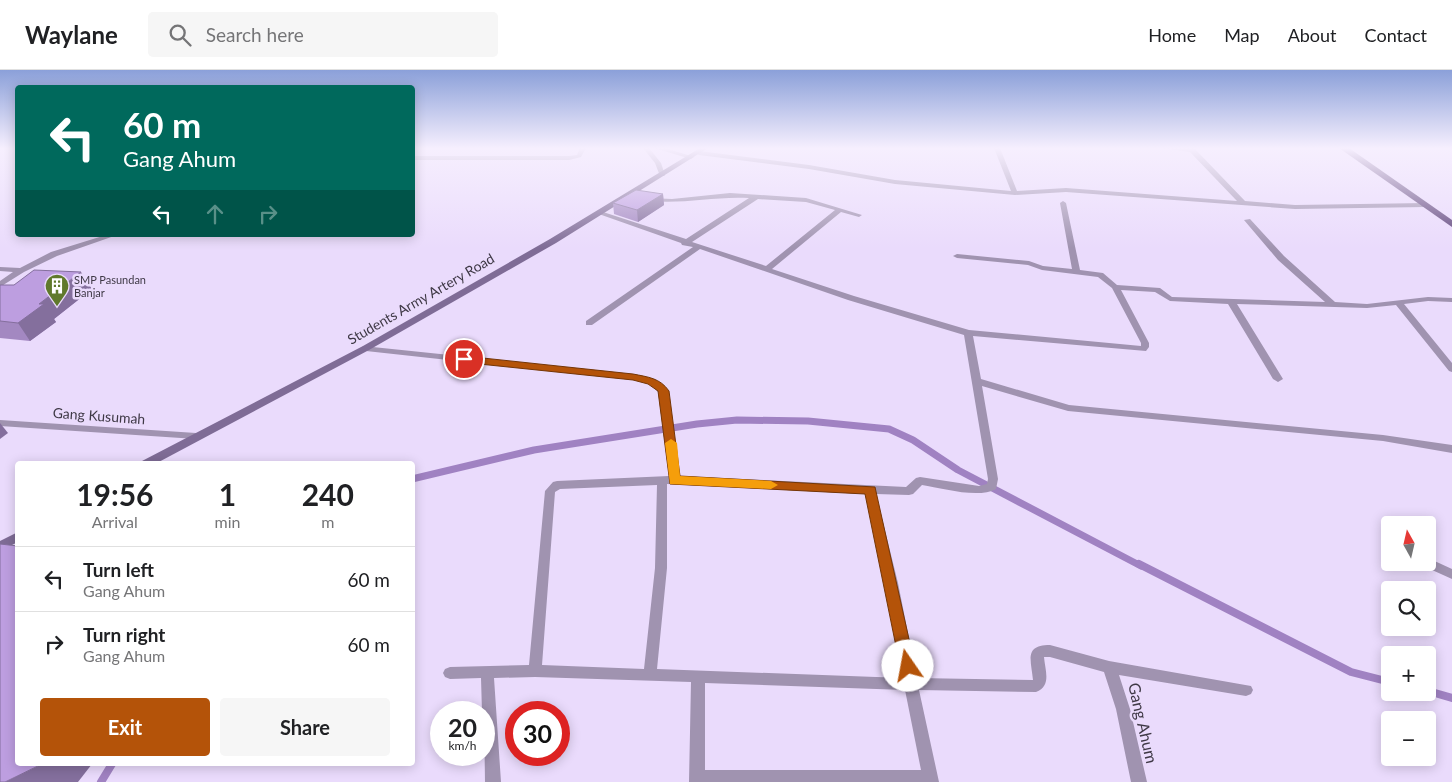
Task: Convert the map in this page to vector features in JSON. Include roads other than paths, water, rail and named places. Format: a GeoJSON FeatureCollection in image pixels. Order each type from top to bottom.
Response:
{"type":"FeatureCollection","features":[{"type":"Feature","properties":{"kind":"highway"},"geometry":{"type":"LineString","coordinates":[[1389,181],[1452,224]]}},
{"type":"Feature","properties":{"kind":"main road","name":"Students Army Artery Road"},"geometry":{"type":"LineString","coordinates":[[151,461],[366,348],[652,181]]}},
{"type":"Feature","properties":{"kind":"main road"},"geometry":{"type":"LineString","coordinates":[[0,546],[15,538]]}},
{"type":"Feature","properties":{"kind":"street"},"geometry":{"type":"LineString","coordinates":[[891,181],[1014,193],[1066,190],[1244,204],[1326,207],[1424,206]]}},
{"type":"Feature","properties":{"kind":"street"},"geometry":{"type":"LineString","coordinates":[[1010,181],[1014,193]]}},
{"type":"Feature","properties":{"kind":"street"},"geometry":{"type":"LineString","coordinates":[[1222,181],[1244,204]]}},
{"type":"Feature","properties":{"kind":"street"},"geometry":{"type":"LineString","coordinates":[[628,196],[666,201],[716,196],[757,196],[806,200],[838,211],[858,215]]}},
{"type":"Feature","properties":{"kind":"street"},"geometry":{"type":"LineString","coordinates":[[685,243],[757,196]]}},
{"type":"Feature","properties":{"kind":"street"},"geometry":{"type":"LineString","coordinates":[[1063,202],[1076,272]]}},
{"type":"Feature","properties":{"kind":"street"},"geometry":{"type":"LineString","coordinates":[[766,270],[838,211]]}},
{"type":"Feature","properties":{"kind":"street"},"geometry":{"type":"LineString","coordinates":[[598,212],[851,298],[968,333],[1145,347],[1145,343],[1115,287],[1100,275],[1042,268],[1029,263],[957,256]]}},
{"type":"Feature","properties":{"kind":"street"},"geometry":{"type":"LineString","coordinates":[[1248,220],[1281,258],[1333,305]]}},
{"type":"Feature","properties":{"kind":"street"},"geometry":{"type":"LineString","coordinates":[[0,285],[21,270],[54,254],[106,237]]}},
{"type":"Feature","properties":{"kind":"street"},"geometry":{"type":"LineString","coordinates":[[589,323],[699,246]]}},
{"type":"Feature","properties":{"kind":"street"},"geometry":{"type":"LineString","coordinates":[[0,269],[21,270]]}},
{"type":"Feature","properties":{"kind":"street"},"geometry":{"type":"LineString","coordinates":[[1115,287],[1157,290],[1170,299],[1232,303],[1367,306],[1399,304],[1428,299],[1452,300]]}},
{"type":"Feature","properties":{"kind":"street"},"geometry":{"type":"LineString","coordinates":[[1232,303],[1278,379]]}},
{"type":"Feature","properties":{"kind":"street"},"geometry":{"type":"LineString","coordinates":[[1399,304],[1452,369]]}},
{"type":"Feature","properties":{"kind":"street"},"geometry":{"type":"LineString","coordinates":[[534,671],[550,491],[557,485],[669,481],[909,492],[920,481],[990,488],[993,479],[968,333]]}},
{"type":"Feature","properties":{"kind":"street"},"geometry":{"type":"LineString","coordinates":[[366,348],[633,377],[652,381],[664,391],[669,426],[669,481],[650,676]]}},
{"type":"Feature","properties":{"kind":"street"},"geometry":{"type":"LineString","coordinates":[[977,381],[1068,408],[1383,438],[1452,449]]}},
{"type":"Feature","properties":{"kind":"street","name":"Gang Kusumah"},"geometry":{"type":"LineString","coordinates":[[0,423],[196,436]]}},
{"type":"Feature","properties":{"kind":"street"},"geometry":{"type":"LineString","coordinates":[[698,678],[697,780],[930,780],[870,490]]}},
{"type":"Feature","properties":{"kind":"street"},"geometry":{"type":"LineString","coordinates":[[1436,567],[1452,574]]}},
{"type":"Feature","properties":{"kind":"street"},"geometry":{"type":"LineString","coordinates":[[450,673],[534,671],[698,678],[1036,686],[1040,683],[1037,655],[1040,651],[1050,651],[1109,667],[1246,690]]}},
{"type":"Feature","properties":{"kind":"street","name":"Gang Ahum"},"geometry":{"type":"LineString","coordinates":[[1109,667],[1115,679],[1139,782]]}},
{"type":"Feature","properties":{"kind":"street"},"geometry":{"type":"LineString","coordinates":[[488,671],[493,782]]}},
{"type":"Feature","properties":{"kind":"waterway"},"geometry":{"type":"LineString","coordinates":[[415,478],[534,450],[697,424],[737,420],[808,421],[889,429],[913,440],[958,470],[1141,566]]}},
{"type":"Feature","properties":{"kind":"waterway"},"geometry":{"type":"LineString","coordinates":[[1139,564],[1351,672],[1381,680]]}},
{"type":"Feature","properties":{"kind":"waterway"},"geometry":{"type":"LineString","coordinates":[[1436,693],[1452,698]]}},
{"type":"Feature","properties":{"kind":"waterway"},"geometry":{"type":"LineString","coordinates":[[101,782],[111,766]]}},
{"type":"Feature","properties":{"kind":"place","name":"SMP Pasundan Banjar"},"geometry":{"type":"Point","coordinates":[57,307]}}]}
